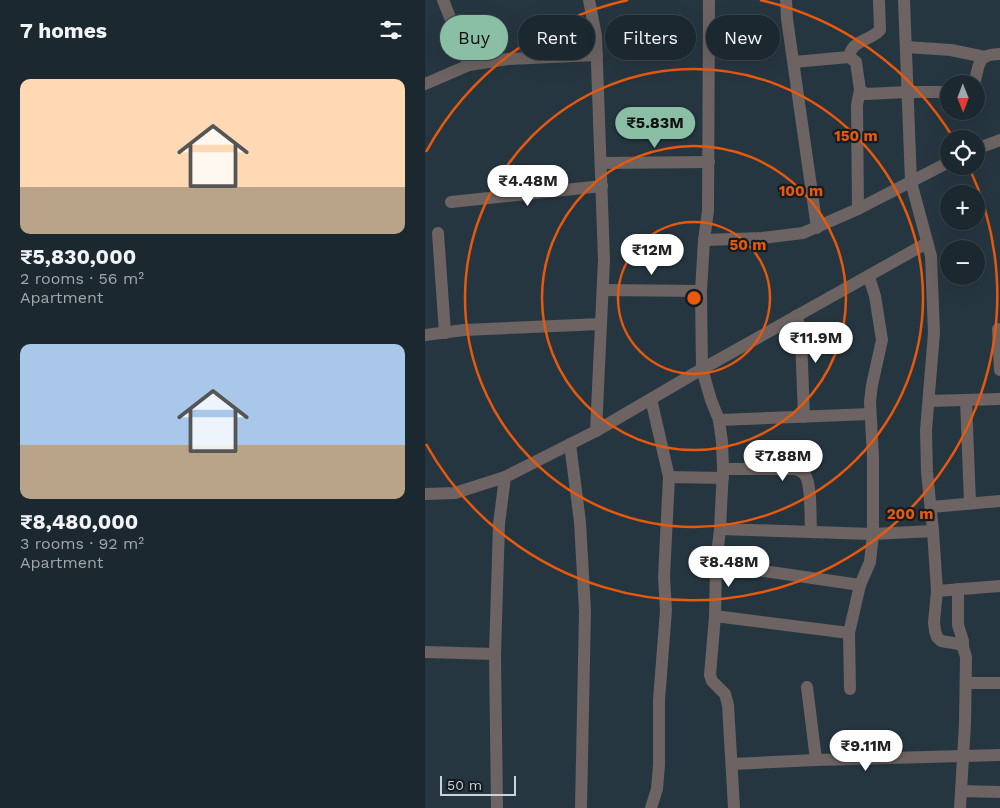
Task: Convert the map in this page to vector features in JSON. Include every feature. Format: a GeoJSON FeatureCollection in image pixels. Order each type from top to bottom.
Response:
{"type":"FeatureCollection","features":[{"type":"Feature","properties":{"kind":"street"},"geometry":{"type":"LineString","coordinates":[[443,0],[469,65]]}},
{"type":"Feature","properties":{"kind":"street"},"geometry":{"type":"LineString","coordinates":[[589,0],[596,36],[604,260],[596,431]]}},
{"type":"Feature","properties":{"kind":"street"},"geometry":{"type":"LineString","coordinates":[[709,0],[709,162],[708,211],[701,291],[702,369],[719,420],[723,442],[720,530],[716,564],[715,616],[710,675],[712,681],[725,694],[728,705],[734,808]]}},
{"type":"Feature","properties":{"kind":"street"},"geometry":{"type":"LineString","coordinates":[[786,0],[787,19],[817,228]]}},
{"type":"Feature","properties":{"kind":"street"},"geometry":{"type":"LineString","coordinates":[[849,57],[852,49],[857,44],[876,35],[880,30],[879,0]]}},
{"type":"Feature","properties":{"kind":"street"},"geometry":{"type":"LineString","coordinates":[[904,0],[911,182],[931,256],[934,333],[926,430],[927,472],[937,591],[934,622],[937,637],[941,641],[959,644],[963,647]]}},
{"type":"Feature","properties":{"kind":"street"},"geometry":{"type":"LineString","coordinates":[[906,47],[951,50],[985,56],[1000,54]]}},
{"type":"Feature","properties":{"kind":"street"},"geometry":{"type":"LineString","coordinates":[[425,84],[469,65],[508,59],[597,55]]}},
{"type":"Feature","properties":{"kind":"street"},"geometry":{"type":"LineString","coordinates":[[976,75],[979,62],[985,56]]}},
{"type":"Feature","properties":{"kind":"street"},"geometry":{"type":"LineString","coordinates":[[794,62],[849,57],[856,62],[860,90],[857,104],[858,209]]}},
{"type":"Feature","properties":{"kind":"street"},"geometry":{"type":"LineString","coordinates":[[860,90],[866,94],[940,92]]}},
{"type":"Feature","properties":{"kind":"street"},"geometry":{"type":"LineString","coordinates":[[985,146],[1000,140]]}},
{"type":"Feature","properties":{"kind":"street"},"geometry":{"type":"LineString","coordinates":[[601,163],[709,162]]}},
{"type":"Feature","properties":{"kind":"street"},"geometry":{"type":"LineString","coordinates":[[704,240],[762,238],[803,234],[858,209],[940,167]]}},
{"type":"Feature","properties":{"kind":"street"},"geometry":{"type":"LineString","coordinates":[[451,202],[601,186]]}},
{"type":"Feature","properties":{"kind":"street"},"geometry":{"type":"LineString","coordinates":[[438,233],[445,333]]}},
{"type":"Feature","properties":{"kind":"street"},"geometry":{"type":"LineString","coordinates":[[425,494],[455,493],[505,477],[596,431],[702,369],[927,243]]}},
{"type":"Feature","properties":{"kind":"street"},"geometry":{"type":"LineString","coordinates":[[850,689],[849,633],[860,585],[869,562],[873,534],[873,457],[870,414],[872,385],[882,340],[875,296],[869,277]]}},
{"type":"Feature","properties":{"kind":"street"},"geometry":{"type":"LineString","coordinates":[[603,290],[701,291]]}},
{"type":"Feature","properties":{"kind":"street"},"geometry":{"type":"LineString","coordinates":[[796,316],[801,338],[804,418]]}},
{"type":"Feature","properties":{"kind":"street"},"geometry":{"type":"LineString","coordinates":[[425,336],[464,330],[601,324]]}},
{"type":"Feature","properties":{"kind":"street"},"geometry":{"type":"LineString","coordinates":[[998,329],[1000,370]]}},
{"type":"Feature","properties":{"kind":"street"},"geometry":{"type":"LineString","coordinates":[[651,399],[669,477],[664,577],[666,610],[659,700],[659,765],[657,789],[651,808]]}},
{"type":"Feature","properties":{"kind":"street"},"geometry":{"type":"LineString","coordinates":[[929,401],[1000,399]]}},
{"type":"Feature","properties":{"kind":"street"},"geometry":{"type":"LineString","coordinates":[[966,400],[970,503]]}},
{"type":"Feature","properties":{"kind":"street"},"geometry":{"type":"LineString","coordinates":[[719,420],[870,414]]}},
{"type":"Feature","properties":{"kind":"street"},"geometry":{"type":"LineString","coordinates":[[570,444],[580,522],[585,611],[581,808]]}},
{"type":"Feature","properties":{"kind":"street"},"geometry":{"type":"LineString","coordinates":[[669,477],[795,469],[801,471],[807,477],[809,486],[811,532]]}},
{"type":"Feature","properties":{"kind":"street"},"geometry":{"type":"LineString","coordinates":[[497,808],[495,654],[499,524],[505,477]]}},
{"type":"Feature","properties":{"kind":"street"},"geometry":{"type":"LineString","coordinates":[[931,506],[1000,501]]}},
{"type":"Feature","properties":{"kind":"street"},"geometry":{"type":"LineString","coordinates":[[720,530],[873,534],[933,531]]}},
{"type":"Feature","properties":{"kind":"street"},"geometry":{"type":"LineString","coordinates":[[716,564],[860,585]]}},
{"type":"Feature","properties":{"kind":"street"},"geometry":{"type":"LineString","coordinates":[[937,591],[1000,586]]}},
{"type":"Feature","properties":{"kind":"street"},"geometry":{"type":"LineString","coordinates":[[957,589],[959,625],[966,657],[967,683],[960,808]]}},
{"type":"Feature","properties":{"kind":"street"},"geometry":{"type":"LineString","coordinates":[[715,616],[849,633]]}},
{"type":"Feature","properties":{"kind":"street"},"geometry":{"type":"LineString","coordinates":[[425,652],[495,654]]}},
{"type":"Feature","properties":{"kind":"street"},"geometry":{"type":"LineString","coordinates":[[967,683],[1000,683]]}},
{"type":"Feature","properties":{"kind":"street"},"geometry":{"type":"LineString","coordinates":[[807,687],[815,760]]}},
{"type":"Feature","properties":{"kind":"street"},"geometry":{"type":"LineString","coordinates":[[732,764],[1000,755]]}},
{"type":"Feature","properties":{"kind":"street"},"geometry":{"type":"LineString","coordinates":[[961,791],[1000,792]]}}]}
